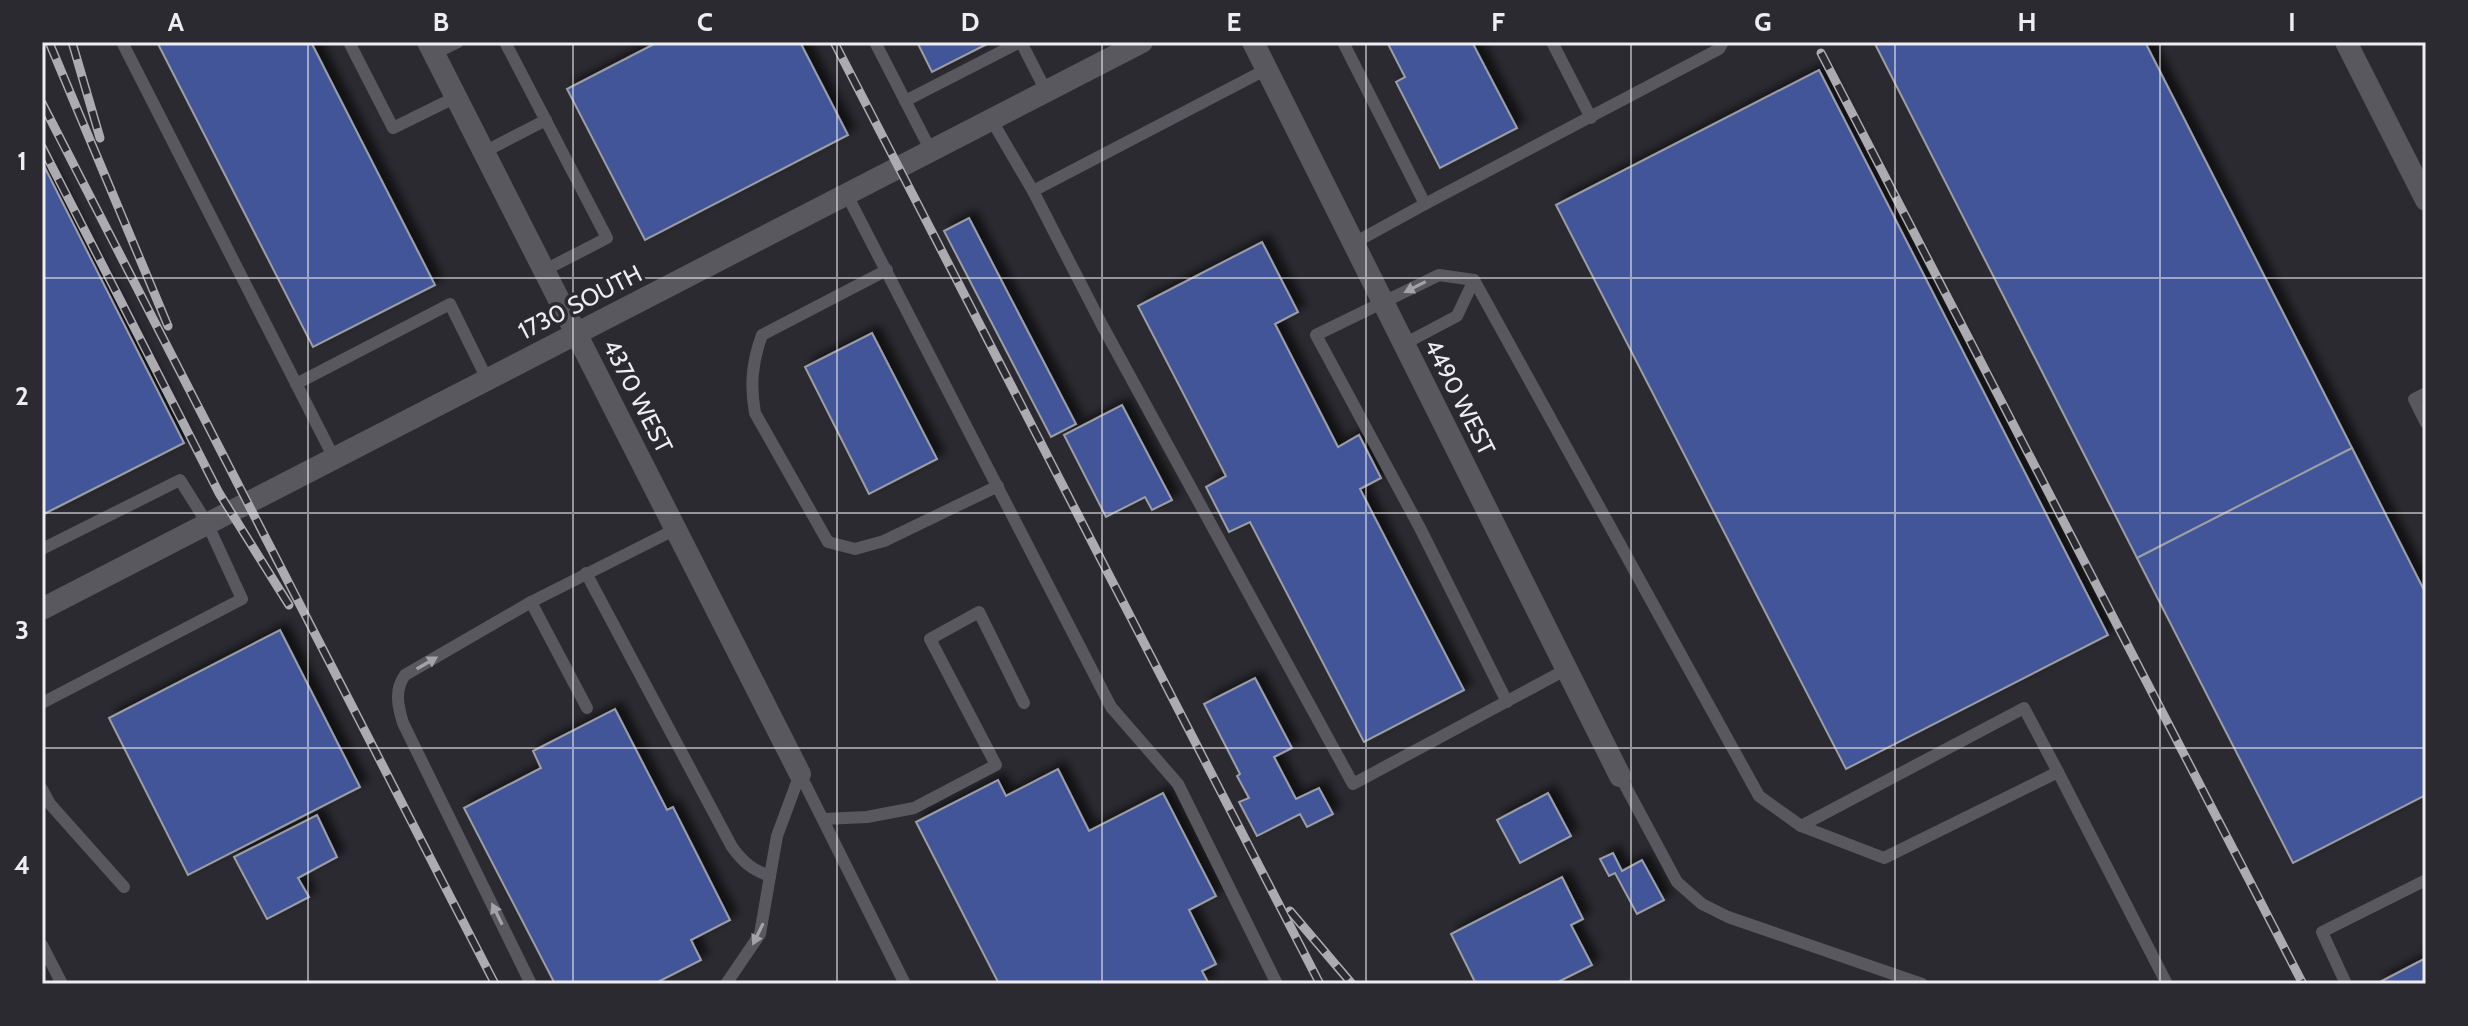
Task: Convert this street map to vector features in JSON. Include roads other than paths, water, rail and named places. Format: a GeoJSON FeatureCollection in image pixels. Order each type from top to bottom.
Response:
{"type":"FeatureCollection","features":[{"type":"Feature","properties":{"kind":"street","name":"1730 SOUTH"},"geometry":{"type":"LineString","coordinates":[[42,609],[1142,42]]}},
{"type":"Feature","properties":{"kind":"street","name":"4490 WEST"},"geometry":{"type":"LineString","coordinates":[[1253,42],[1620,776]]}},
{"type":"Feature","properties":{"kind":"street"},"geometry":{"type":"LineString","coordinates":[[2346,42],[2423,185]]}},
{"type":"Feature","properties":{"kind":"street","name":"4370 WEST"},"geometry":{"type":"LineString","coordinates":[[431,48],[800,774]]}},
{"type":"Feature","properties":{"kind":"lane"},"geometry":{"type":"LineString","coordinates":[[122,42],[334,458]]}},
{"type":"Feature","properties":{"kind":"lane"},"geometry":{"type":"LineString","coordinates":[[349,42],[393,128],[456,97]]}},
{"type":"Feature","properties":{"kind":"lane"},"geometry":{"type":"LineString","coordinates":[[431,48],[458,42]]}},
{"type":"Feature","properties":{"kind":"lane"},"geometry":{"type":"LineString","coordinates":[[505,42],[607,238],[545,270]]}},
{"type":"Feature","properties":{"kind":"lane"},"geometry":{"type":"LineString","coordinates":[[875,42],[931,151]]}},
{"type":"Feature","properties":{"kind":"lane"},"geometry":{"type":"LineString","coordinates":[[905,101],[1021,42],[1046,91]]}},
{"type":"Feature","properties":{"kind":"lane"},"geometry":{"type":"LineString","coordinates":[[1343,42],[1425,204]]}},
{"type":"Feature","properties":{"kind":"lane"},"geometry":{"type":"LineString","coordinates":[[1552,42],[1591,118]]}},
{"type":"Feature","properties":{"kind":"lane"},"geometry":{"type":"LineString","coordinates":[[1354,243],[1719,49],[1723,42]]}},
{"type":"Feature","properties":{"kind":"lane"},"geometry":{"type":"LineString","coordinates":[[1033,191],[1267,69]]}},
{"type":"Feature","properties":{"kind":"lane"},"geometry":{"type":"LineString","coordinates":[[991,119],[1033,191],[1102,325],[1353,784],[1567,669]]}},
{"type":"Feature","properties":{"kind":"lane"},"geometry":{"type":"LineString","coordinates":[[484,152],[546,120]]}},
{"type":"Feature","properties":{"kind":"lane"},"geometry":{"type":"LineString","coordinates":[[847,195],[1111,707],[1178,784],[1277,984]]}},
{"type":"Feature","properties":{"kind":"lane"},"geometry":{"type":"LineString","coordinates":[[887,270],[762,335],[753,357],[751,390],[755,413],[828,542],[855,549],[884,541],[998,486]]}},
{"type":"Feature","properties":{"kind":"lane"},"geometry":{"type":"LineString","coordinates":[[1474,280],[1439,275],[1316,335],[1420,528],[1507,702]]}},
{"type":"Feature","properties":{"kind":"lane"},"geometry":{"type":"LineString","coordinates":[[1404,344],[1457,316],[1474,280]]}},
{"type":"Feature","properties":{"kind":"lane"},"geometry":{"type":"LineString","coordinates":[[1474,280],[1759,796],[1801,826],[1884,858],[2058,772]]}},
{"type":"Feature","properties":{"kind":"lane"},"geometry":{"type":"LineString","coordinates":[[296,384],[450,304],[487,379]]}},
{"type":"Feature","properties":{"kind":"lane"},"geometry":{"type":"LineString","coordinates":[[2426,393],[2414,399],[2426,423]]}},
{"type":"Feature","properties":{"kind":"lane"},"geometry":{"type":"LineString","coordinates":[[42,549],[174,480],[183,483],[207,523],[242,599],[42,703]]}},
{"type":"Feature","properties":{"kind":"lane"},"geometry":{"type":"LineString","coordinates":[[531,984],[403,723],[397,699],[399,685],[405,675],[531,602],[676,529]]}},
{"type":"Feature","properties":{"kind":"lane"},"geometry":{"type":"LineString","coordinates":[[586,573],[732,847],[745,864],[770,876]]}},
{"type":"Feature","properties":{"kind":"lane"},"geometry":{"type":"LineString","coordinates":[[531,602],[587,708]]}},
{"type":"Feature","properties":{"kind":"lane"},"geometry":{"type":"LineString","coordinates":[[824,819],[867,817],[914,808],[996,765],[930,639],[979,612],[1024,703]]}},
{"type":"Feature","properties":{"kind":"lane"},"geometry":{"type":"LineString","coordinates":[[1801,826],[2024,708],[2167,984]]}},
{"type":"Feature","properties":{"kind":"lane"},"geometry":{"type":"LineString","coordinates":[[800,774],[905,984]]}},
{"type":"Feature","properties":{"kind":"lane"},"geometry":{"type":"LineString","coordinates":[[726,984],[760,934],[777,836],[800,774]]}},
{"type":"Feature","properties":{"kind":"lane"},"geometry":{"type":"LineString","coordinates":[[1620,776],[1677,882],[1702,904],[1728,917],[1922,984]]}},
{"type":"Feature","properties":{"kind":"lane"},"geometry":{"type":"LineString","coordinates":[[42,789],[50,804],[124,887]]}},
{"type":"Feature","properties":{"kind":"lane"},"geometry":{"type":"LineString","coordinates":[[2346,984],[2322,932],[2426,880]]}},
{"type":"Feature","properties":{"kind":"lane"},"geometry":{"type":"LineString","coordinates":[[42,945],[62,984]]}},
{"type":"Feature","properties":{"kind":"railway"},"geometry":{"type":"LineString","coordinates":[[49,42],[168,326]]}},
{"type":"Feature","properties":{"kind":"railway"},"geometry":{"type":"LineString","coordinates":[[72,42],[100,138]]}},
{"type":"Feature","properties":{"kind":"railway"},"geometry":{"type":"LineString","coordinates":[[834,42],[1320,984]]}},
{"type":"Feature","properties":{"kind":"railway"},"geometry":{"type":"LineString","coordinates":[[1821,53],[2303,984]]}},
{"type":"Feature","properties":{"kind":"railway"},"geometry":{"type":"LineString","coordinates":[[42,103],[495,984]]}},
{"type":"Feature","properties":{"kind":"railway"},"geometry":{"type":"LineString","coordinates":[[42,147],[219,493],[289,605]]}},
{"type":"Feature","properties":{"kind":"railway"},"geometry":{"type":"LineString","coordinates":[[1290,911],[1352,984]]}}]}
